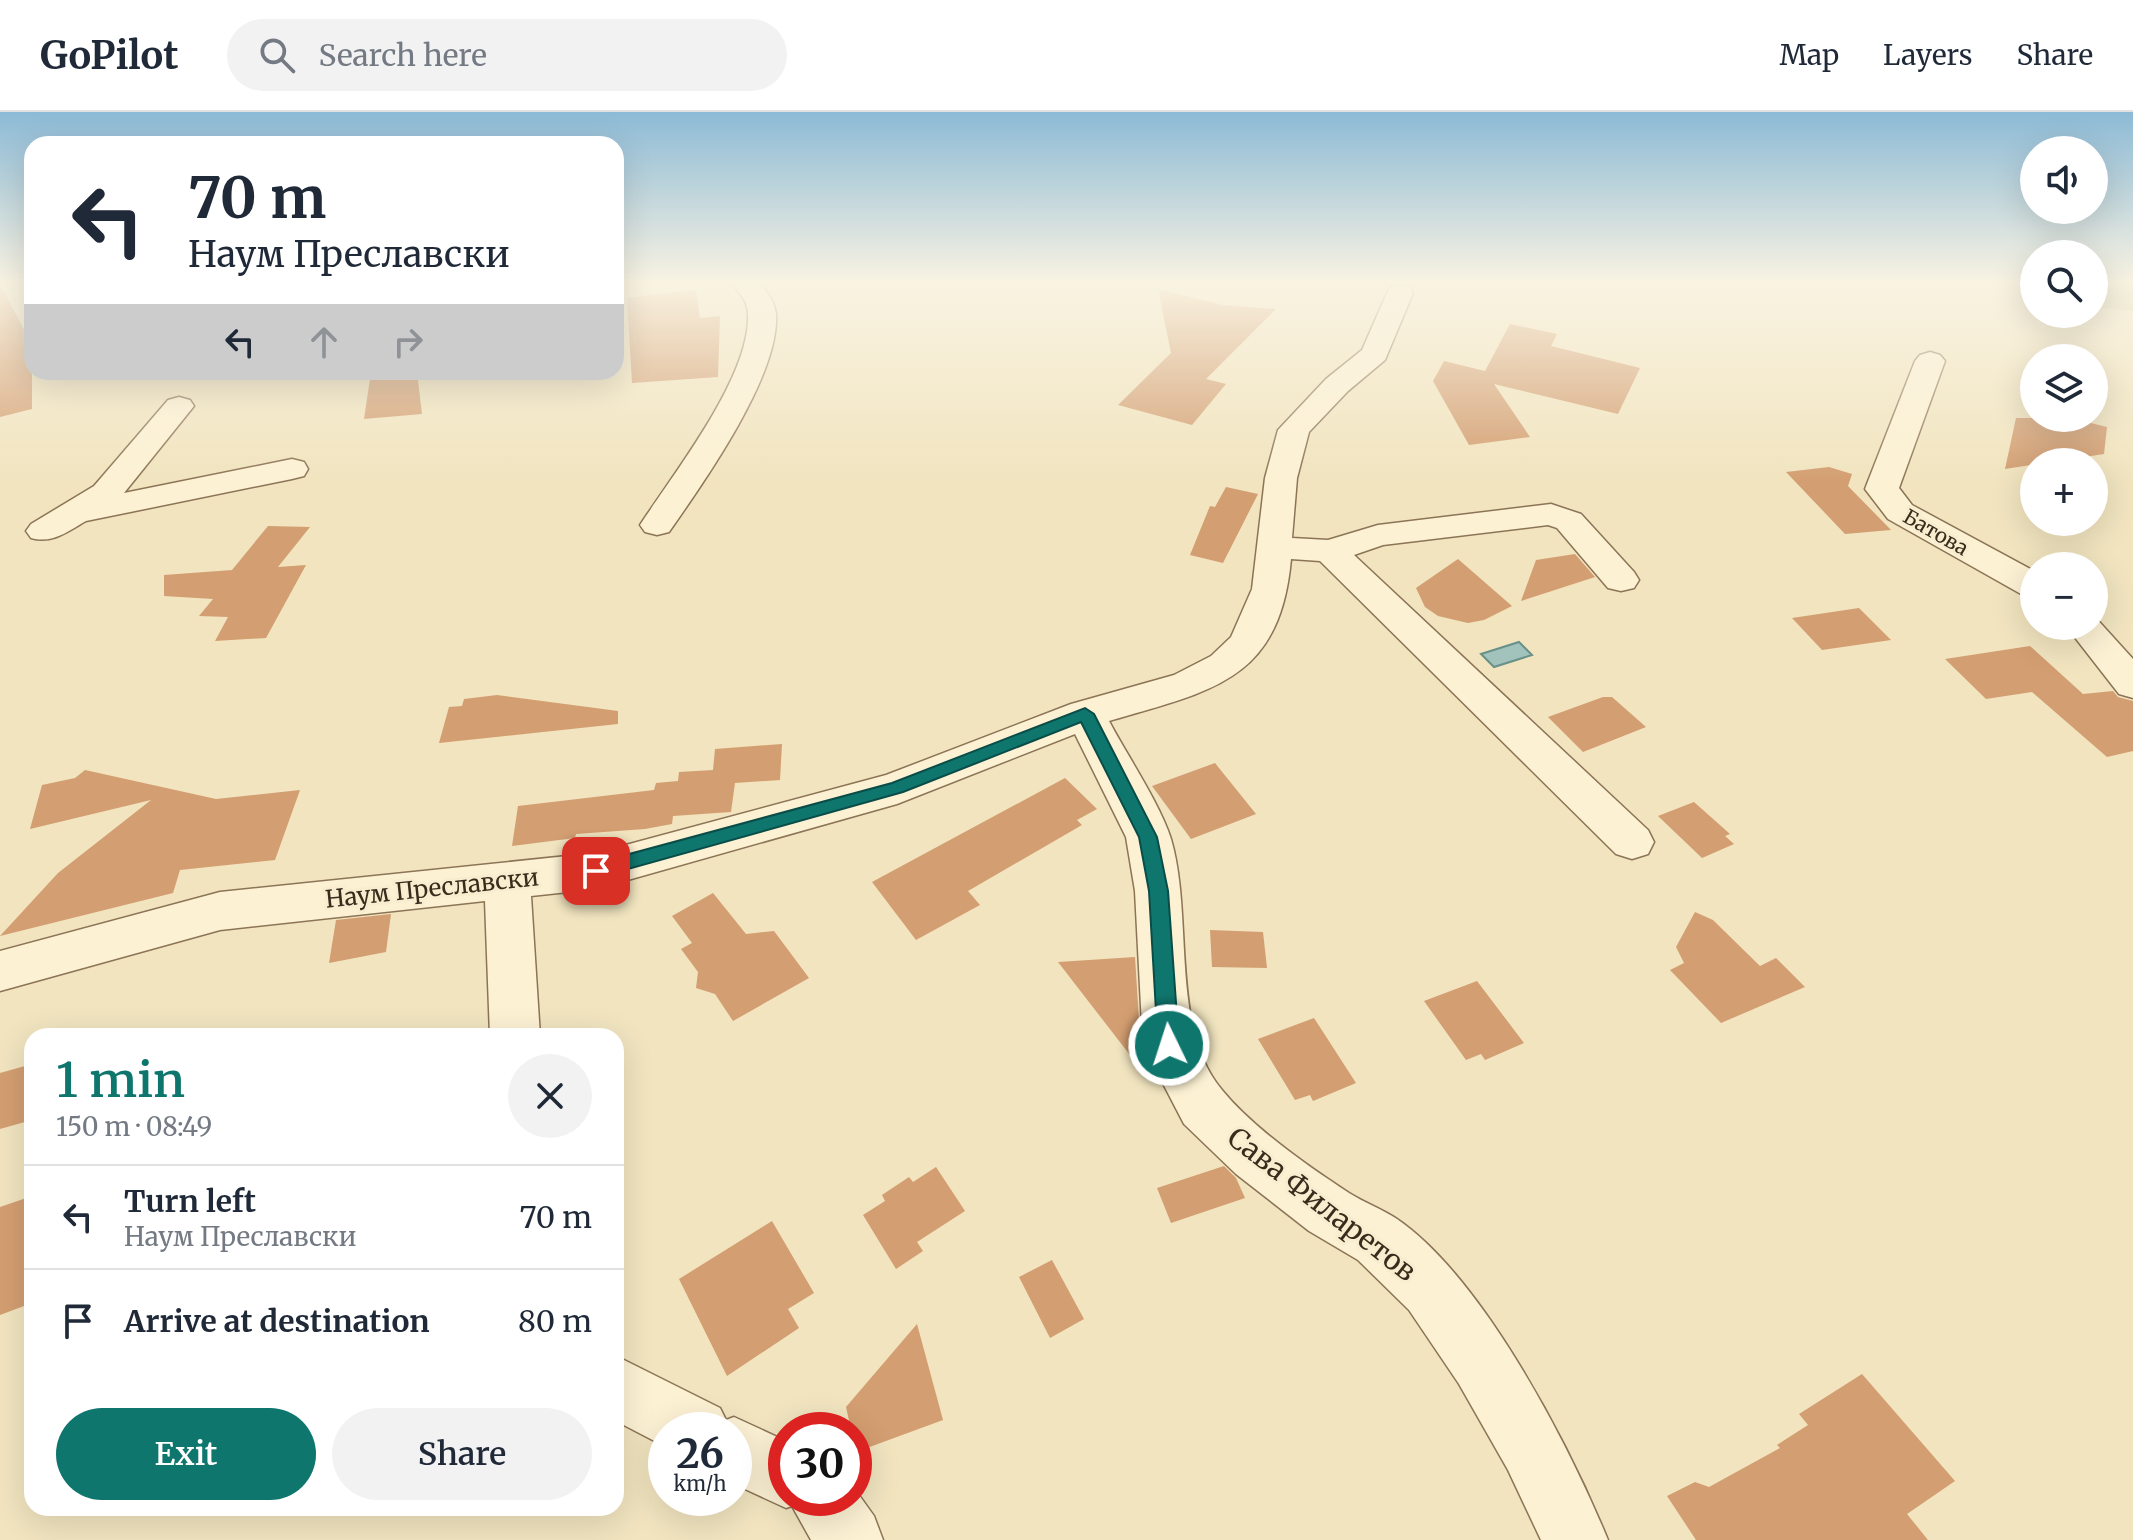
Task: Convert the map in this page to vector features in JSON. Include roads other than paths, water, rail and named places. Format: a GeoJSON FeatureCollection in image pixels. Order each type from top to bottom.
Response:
{"type":"FeatureCollection","features":[{"type":"Feature","properties":{"kind":"street"},"geometry":{"type":"LineString","coordinates":[[657,525],[733,403],[757,349]]}},
{"type":"Feature","properties":{"kind":"street","name":"Наум Преславски"},"geometry":{"type":"LineString","coordinates":[[0,971],[220,911],[376,892],[507,883],[596,871],[897,788],[1085,714],[1188,684],[1225,665],[1248,643],[1270,589],[1281,478],[1294,430],[1378,349]]}},
{"type":"Feature","properties":{"kind":"street","name":"Батова"},"geometry":{"type":"LineString","coordinates":[[1930,361],[1882,489],[1887,500],[1900,512],[2020,578]]}},
{"type":"Feature","properties":{"kind":"street"},"geometry":{"type":"LineString","coordinates":[[43,531],[106,493],[179,406]]}},
{"type":"Feature","properties":{"kind":"street"},"geometry":{"type":"LineString","coordinates":[[75,513],[292,469]]}},
{"type":"Feature","properties":{"kind":"street"},"geometry":{"type":"LineString","coordinates":[[1274,547],[1330,551],[1378,535],[1551,514],[1569,521],[1621,580]]}},
{"type":"Feature","properties":{"kind":"street"},"geometry":{"type":"LineString","coordinates":[[1330,551],[1632,842]]}},
{"type":"Feature","properties":{"kind":"street"},"geometry":{"type":"LineString","coordinates":[[2096,640],[2133,685]]}},
{"type":"Feature","properties":{"kind":"street","name":"Сава Филаретов"},"geometry":{"type":"LineString","coordinates":[[1085,714],[1148,837],[1158,891],[1169,1045],[1203,1107],[1255,1156],[1329,1212],[1378,1240],[1430,1289],[1481,1362],[1531,1447],[1575,1540]]}},
{"type":"Feature","properties":{"kind":"street"},"geometry":{"type":"LineString","coordinates":[[507,883],[515,1028]]}},
{"type":"Feature","properties":{"kind":"street"},"geometry":{"type":"LineString","coordinates":[[624,1391],[664,1412]]}},
{"type":"Feature","properties":{"kind":"street"},"geometry":{"type":"LineString","coordinates":[[834,1516],[850,1540]]}},
{"type":"Feature","properties":{"kind":"water"},"geometry":{"type":"Polygon","coordinates":[[[1519,642],[1532,655],[1494,667],[1481,654],[1519,642]]]}}]}
